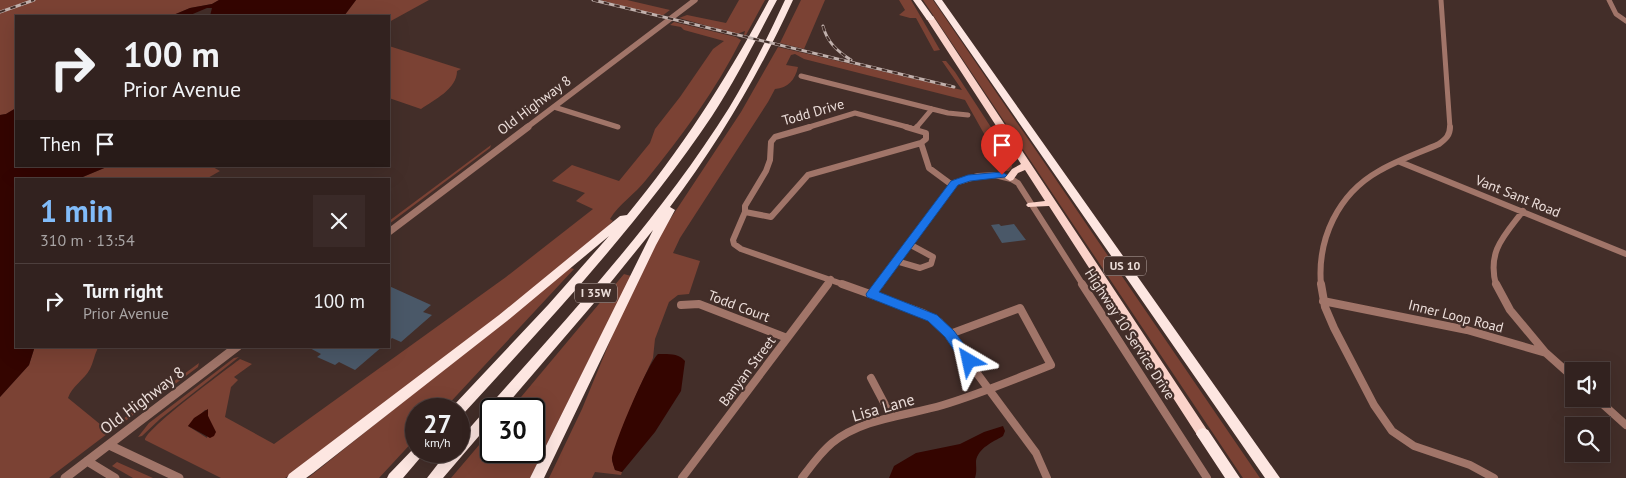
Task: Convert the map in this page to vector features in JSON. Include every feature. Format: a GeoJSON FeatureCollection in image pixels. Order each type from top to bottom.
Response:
{"type":"FeatureCollection","features":[{"type":"Feature","properties":{"kind":"highway","name":"I 35W"},"geometry":{"type":"LineString","coordinates":[[469,398],[581,276],[678,156],[711,109],[741,60],[773,0]]}},
{"type":"Feature","properties":{"kind":"highway","name":"I 35W"},"geometry":{"type":"LineString","coordinates":[[505,398],[609,278],[696,165],[750,80],[790,0]]}},
{"type":"Feature","properties":{"kind":"highway","name":"US 10"},"geometry":{"type":"LineString","coordinates":[[918,0],[1233,478]]}},
{"type":"Feature","properties":{"kind":"highway","name":"US 10"},"geometry":{"type":"LineString","coordinates":[[938,0],[1274,478]]}},
{"type":"Feature","properties":{"kind":"highway"},"geometry":{"type":"LineString","coordinates":[[1010,178],[1015,171],[1026,164]]}},
{"type":"Feature","properties":{"kind":"highway"},"geometry":{"type":"LineString","coordinates":[[537,478],[650,245],[696,165]]}},
{"type":"Feature","properties":{"kind":"highway"},"geometry":{"type":"LineString","coordinates":[[1031,204],[1051,203]]}},
{"type":"Feature","properties":{"kind":"highway"},"geometry":{"type":"LineString","coordinates":[[294,478],[305,473],[503,318],[594,244],[609,229],[635,210]]}},
{"type":"Feature","properties":{"kind":"highway"},"geometry":{"type":"LineString","coordinates":[[470,437],[480,425]]}},
{"type":"Feature","properties":{"kind":"highway"},"geometry":{"type":"LineString","coordinates":[[1203,434],[1227,478]]}},
{"type":"Feature","properties":{"kind":"highway"},"geometry":{"type":"LineString","coordinates":[[394,478],[408,463]]}},
{"type":"Feature","properties":{"kind":"highway"},"geometry":{"type":"LineString","coordinates":[[434,478],[447,463]]}},
{"type":"Feature","properties":{"kind":"street","name":"Old Highway 8"},"geometry":{"type":"LineString","coordinates":[[390,231],[695,0]]}},
{"type":"Feature","properties":{"kind":"street"},"geometry":{"type":"LineString","coordinates":[[1441,0],[1450,132],[1446,139],[1438,144],[1368,177],[1342,204],[1330,222],[1323,239],[1320,255],[1323,301],[1332,324],[1369,396],[1392,431],[1408,443],[1494,478]]}},
{"type":"Feature","properties":{"kind":"street"},"geometry":{"type":"LineString","coordinates":[[1609,0],[1616,14],[1626,21]]}},
{"type":"Feature","properties":{"kind":"street"},"geometry":{"type":"LineString","coordinates":[[801,76],[968,115]]}},
{"type":"Feature","properties":{"kind":"street"},"geometry":{"type":"LineString","coordinates":[[554,107],[618,127]]}},
{"type":"Feature","properties":{"kind":"street"},"geometry":{"type":"LineString","coordinates":[[745,212],[771,217],[808,175],[921,143],[927,136],[923,131],[916,128],[932,108]]}},
{"type":"Feature","properties":{"kind":"street","name":"Todd Drive"},"geometry":{"type":"LineString","coordinates":[[916,128],[855,113],[775,137],[771,142],[769,164],[745,206],[745,212],[733,240],[736,247],[831,279],[933,318],[950,334],[1036,453],[1048,478]]}},
{"type":"Feature","properties":{"kind":"street"},"geometry":{"type":"LineString","coordinates":[[921,143],[929,168],[952,185]]}},
{"type":"Feature","properties":{"kind":"street","name":"Vant Sant Road"},"geometry":{"type":"LineString","coordinates":[[1400,162],[1626,254]]}},
{"type":"Feature","properties":{"kind":"street"},"geometry":{"type":"LineString","coordinates":[[872,294],[952,185],[968,178],[996,175],[1010,178]]}},
{"type":"Feature","properties":{"kind":"street","name":"Highway 10 Service Drive"},"geometry":{"type":"LineString","coordinates":[[1010,178],[1018,183],[1207,478]]}},
{"type":"Feature","properties":{"kind":"street"},"geometry":{"type":"LineString","coordinates":[[1523,211],[1499,245],[1493,261],[1495,276],[1510,310],[1523,329],[1546,352]]}},
{"type":"Feature","properties":{"kind":"street"},"geometry":{"type":"LineString","coordinates":[[896,261],[920,268],[931,264],[932,257],[929,253],[908,244]]}},
{"type":"Feature","properties":{"kind":"street","name":"Banyan Street"},"geometry":{"type":"LineString","coordinates":[[682,478],[831,279]]}},
{"type":"Feature","properties":{"kind":"street","name":"Inner Loop Road"},"geometry":{"type":"LineString","coordinates":[[1323,301],[1467,330],[1546,352],[1565,370]]}},
{"type":"Feature","properties":{"kind":"street","name":"Todd Court"},"geometry":{"type":"LineString","coordinates":[[681,305],[699,304],[787,338]]}},
{"type":"Feature","properties":{"kind":"street","name":"Lisa Lane"},"geometry":{"type":"LineString","coordinates":[[802,478],[820,453],[831,442],[857,428],[891,416],[941,405],[1051,365],[1020,308],[950,334]]}},
{"type":"Feature","properties":{"kind":"street","name":"Old Highway 8"},"geometry":{"type":"LineString","coordinates":[[65,478],[235,348]]}},
{"type":"Feature","properties":{"kind":"street"},"geometry":{"type":"LineString","coordinates":[[872,378],[891,416]]}},
{"type":"Feature","properties":{"kind":"street"},"geometry":{"type":"LineString","coordinates":[[1606,407],[1626,425]]}},
{"type":"Feature","properties":{"kind":"street"},"geometry":{"type":"LineString","coordinates":[[109,445],[179,478]]}},
{"type":"Feature","properties":{"kind":"street"},"geometry":{"type":"LineString","coordinates":[[87,461],[115,478]]}},
{"type":"Feature","properties":{"kind":"shaded area"},"geometry":{"type":"Polygon","coordinates":[[[0,0],[219,0],[212,4],[190,8],[173,15],[15,15],[15,109],[0,115],[0,0]]]}},
{"type":"Feature","properties":{"kind":"shaded area"},"geometry":{"type":"Polygon","coordinates":[[[219,0],[356,0],[345,15],[210,15],[212,8],[207,8],[190,15],[173,15],[190,8],[212,4],[219,0]]]}},
{"type":"Feature","properties":{"kind":"shaded area"},"geometry":{"type":"Polygon","coordinates":[[[356,0],[429,0],[390,21],[390,15],[345,15],[356,0]]]}},
{"type":"Feature","properties":{"kind":"shaded area"},"geometry":{"type":"Polygon","coordinates":[[[600,0],[627,0],[670,10],[662,16],[600,0]]]}},
{"type":"Feature","properties":{"kind":"shaded area"},"geometry":{"type":"Polygon","coordinates":[[[739,0],[765,0],[746,35],[744,35],[745,31],[737,34],[679,18],[687,15],[726,23],[739,0]]]}},
{"type":"Feature","properties":{"kind":"shaded area"},"geometry":{"type":"Polygon","coordinates":[[[801,0],[825,0],[804,49],[780,43],[801,0]]]}},
{"type":"Feature","properties":{"kind":"shaded area"},"geometry":{"type":"Polygon","coordinates":[[[899,0],[911,0],[940,50],[934,51],[916,18],[899,15],[905,10],[899,0]]]}},
{"type":"Feature","properties":{"kind":"shaded area"},"geometry":{"type":"Polygon","coordinates":[[[923,0],[933,0],[1260,478],[1243,478],[923,0]]]}},
{"type":"Feature","properties":{"kind":"shaded area"},"geometry":{"type":"Polygon","coordinates":[[[674,22],[736,37],[741,40],[721,77],[697,113],[646,180],[610,219],[613,221],[594,240],[448,356],[285,478],[221,478],[145,440],[171,412],[240,359],[252,364],[234,377],[238,380],[231,387],[225,417],[274,444],[506,277],[593,209],[576,201],[585,193],[552,181],[572,165],[619,181],[650,143],[655,129],[713,49],[724,41],[670,25],[674,22]],[[205,410],[188,426],[207,438],[210,422],[208,410],[205,410]]]}},
{"type":"Feature","properties":{"kind":"shaded area"},"geometry":{"type":"Polygon","coordinates":[[[390,46],[461,69],[457,71],[456,77],[449,89],[421,109],[390,98],[390,46]]]}},
{"type":"Feature","properties":{"kind":"shaded area"},"geometry":{"type":"Polygon","coordinates":[[[778,47],[962,90],[942,61],[946,61],[1011,158],[1012,167],[1009,171],[1005,171],[965,100],[804,59],[795,54],[791,55],[786,65],[798,67],[795,76],[784,87],[775,89],[680,238],[673,253],[700,261],[689,294],[678,295],[669,302],[655,339],[653,358],[636,395],[612,460],[615,470],[622,472],[621,475],[595,472],[592,478],[549,478],[582,409],[617,324],[661,233],[741,112],[778,47]]]}},
{"type":"Feature","properties":{"kind":"shaded area"},"geometry":{"type":"Polygon","coordinates":[[[15,109],[15,167],[107,167],[80,178],[15,178],[15,348],[34,348],[29,365],[0,397],[0,115],[15,109]]]}},
{"type":"Feature","properties":{"kind":"shaded area"},"geometry":{"type":"Polygon","coordinates":[[[491,145],[490,148],[390,223],[390,220],[491,145]]]}},
{"type":"Feature","properties":{"kind":"shaded area"},"geometry":{"type":"Polygon","coordinates":[[[107,167],[213,167],[220,171],[208,178],[80,178],[107,167]]]}},
{"type":"Feature","properties":{"kind":"shaded area"},"geometry":{"type":"Polygon","coordinates":[[[570,268],[574,269],[454,398],[408,398],[570,268]]]}},
{"type":"Feature","properties":{"kind":"shaded area"},"geometry":{"type":"Polygon","coordinates":[[[624,274],[631,276],[545,448],[545,398],[520,398],[624,274]]]}},
{"type":"Feature","properties":{"kind":"shaded area"},"geometry":{"type":"Polygon","coordinates":[[[34,348],[98,348],[90,369],[72,390],[68,398],[106,429],[107,434],[49,478],[0,478],[0,397],[29,365],[34,348]]]}},
{"type":"Feature","properties":{"kind":"shaded area"},"geometry":{"type":"Polygon","coordinates":[[[658,354],[676,355],[685,361],[681,391],[655,432],[622,472],[615,470],[612,459],[618,438],[639,387],[658,354]]]}},
{"type":"Feature","properties":{"kind":"shaded area"},"geometry":{"type":"Polygon","coordinates":[[[239,357],[160,419],[142,436],[138,437],[149,423],[234,358],[239,357]]]}},
{"type":"Feature","properties":{"kind":"shaded area"},"geometry":{"type":"Polygon","coordinates":[[[199,363],[198,367],[116,428],[112,427],[199,363]]]}},
{"type":"Feature","properties":{"kind":"shaded area"},"geometry":{"type":"Polygon","coordinates":[[[405,400],[405,450],[379,478],[308,478],[405,400]]]}},
{"type":"Feature","properties":{"kind":"shaded area"},"geometry":{"type":"Polygon","coordinates":[[[208,409],[208,416],[216,432],[210,438],[188,426],[194,418],[208,409]]]}},
{"type":"Feature","properties":{"kind":"shaded area"},"geometry":{"type":"Polygon","coordinates":[[[1003,426],[1005,431],[1003,436],[986,446],[977,456],[975,478],[889,478],[894,466],[916,453],[960,444],[984,432],[1003,426]]]}},
{"type":"Feature","properties":{"kind":"shaded area"},"geometry":{"type":"Polygon","coordinates":[[[480,444],[480,463],[538,463],[530,478],[451,478],[464,463],[470,463],[470,456],[480,444]]]}},
{"type":"Feature","properties":{"kind":"shaded area"},"geometry":{"type":"Polygon","coordinates":[[[117,462],[153,478],[133,478],[112,466],[117,462]]]}},
{"type":"Feature","properties":{"kind":"building"},"geometry":{"type":"Polygon","coordinates":[[[999,224],[1001,226],[1014,224],[1026,240],[1002,243],[991,225],[999,224]]]}},
{"type":"Feature","properties":{"kind":"building"},"geometry":{"type":"Polygon","coordinates":[[[390,286],[431,305],[423,312],[432,315],[401,342],[392,338],[390,340],[390,286]]]}},
{"type":"Feature","properties":{"kind":"building"},"geometry":{"type":"Polygon","coordinates":[[[310,348],[381,348],[355,370],[339,362],[335,365],[317,357],[321,354],[310,348]]]}},
{"type":"Feature","properties":{"kind":"railway"},"geometry":{"type":"LineString","coordinates":[[0,12],[34,0]]}},
{"type":"Feature","properties":{"kind":"railway"},"geometry":{"type":"LineString","coordinates":[[593,0],[954,87]]}},
{"type":"Feature","properties":{"kind":"railway"},"geometry":{"type":"LineString","coordinates":[[823,26],[833,46],[851,60]]}},
{"type":"Feature","properties":{"kind":"route"},"geometry":{"type":"LineString","coordinates":[[969,361],[939,322],[923,313],[872,294],[954,183],[968,178],[1002,175]]}}]}
